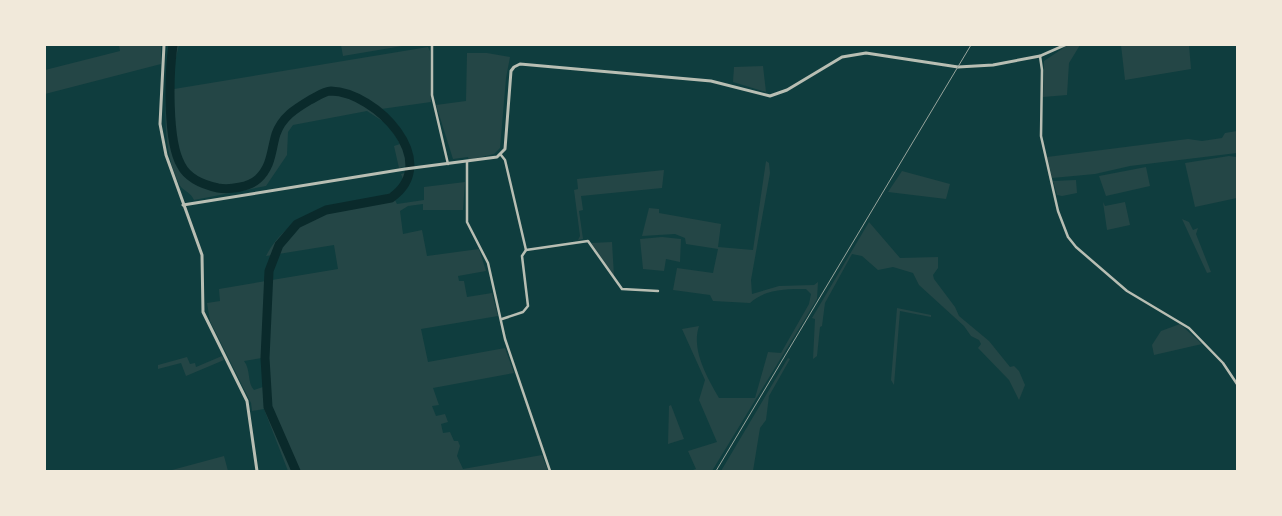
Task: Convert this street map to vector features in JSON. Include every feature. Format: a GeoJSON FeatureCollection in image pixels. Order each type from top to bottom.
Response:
{"type":"FeatureCollection","features":[{"type":"Feature","properties":{"kind":"street"},"geometry":{"type":"LineString","coordinates":[[164,45],[160,124],[166,156],[202,255],[203,312],[247,401],[257,471]]}},
{"type":"Feature","properties":{"kind":"street"},"geometry":{"type":"LineString","coordinates":[[432,45],[432,95],[448,164]]}},
{"type":"Feature","properties":{"kind":"street"},"geometry":{"type":"LineString","coordinates":[[183,205],[405,169],[489,160],[501,155],[504,149],[510,74],[512,68],[520,64],[711,81],[770,96],[787,90],[842,57],[857,54],[866,53],[958,67],[993,66],[1040,56],[1065,45]]}},
{"type":"Feature","properties":{"kind":"street"},"geometry":{"type":"LineString","coordinates":[[1040,56],[1042,70],[1041,136],[1054,197],[1068,237],[1076,247],[1128,291],[1189,328],[1223,363],[1237,384]]}},
{"type":"Feature","properties":{"kind":"street"},"geometry":{"type":"LineString","coordinates":[[501,155],[505,160],[526,250],[522,256],[527,308],[523,312],[502,320]]}},
{"type":"Feature","properties":{"kind":"street"},"geometry":{"type":"LineString","coordinates":[[467,162],[466,217],[488,263],[516,374],[550,471]]}},
{"type":"Feature","properties":{"kind":"street"},"geometry":{"type":"LineString","coordinates":[[526,250],[588,241],[622,289],[658,291]]}},
{"type":"Feature","properties":{"kind":"shaded area"},"geometry":{"type":"Polygon","coordinates":[[[119,45],[161,45],[161,64],[45,94],[45,70],[120,51],[119,45]]]}},
{"type":"Feature","properties":{"kind":"shaded area"},"geometry":{"type":"Polygon","coordinates":[[[170,45],[179,45],[174,65],[174,89],[428,47],[430,51],[431,102],[381,109],[403,133],[410,147],[414,164],[399,168],[394,146],[400,144],[384,122],[367,111],[293,125],[288,132],[287,155],[266,186],[194,200],[180,185],[169,153],[165,107],[170,45]]]}},
{"type":"Feature","properties":{"kind":"shaded area"},"geometry":{"type":"Polygon","coordinates":[[[341,45],[408,45],[343,56],[341,45]]]}},
{"type":"Feature","properties":{"kind":"shaded area"},"geometry":{"type":"Polygon","coordinates":[[[1068,45],[1080,45],[1069,63],[1067,95],[1043,97],[1044,61],[1068,45]]]}},
{"type":"Feature","properties":{"kind":"shaded area"},"geometry":{"type":"Polygon","coordinates":[[[1121,45],[1189,45],[1191,69],[1125,80],[1121,45]]]}},
{"type":"Feature","properties":{"kind":"shaded area"},"geometry":{"type":"Polygon","coordinates":[[[467,53],[487,53],[510,57],[506,78],[500,148],[494,154],[469,160],[468,157],[453,159],[436,105],[466,101],[467,53]]]}},
{"type":"Feature","properties":{"kind":"shaded area"},"geometry":{"type":"Polygon","coordinates":[[[763,66],[766,92],[733,82],[734,67],[763,66]]]}},
{"type":"Feature","properties":{"kind":"shaded area"},"geometry":{"type":"Polygon","coordinates":[[[1237,131],[1237,153],[1130,166],[1095,174],[1052,178],[1047,157],[1188,139],[1202,141],[1222,138],[1225,133],[1237,131]]]}},
{"type":"Feature","properties":{"kind":"shaded area"},"geometry":{"type":"Polygon","coordinates":[[[1229,156],[1237,157],[1237,198],[1195,207],[1185,163],[1229,156]]]}},
{"type":"Feature","properties":{"kind":"shaded area"},"geometry":{"type":"Polygon","coordinates":[[[766,161],[769,163],[770,173],[751,280],[752,294],[779,286],[814,285],[818,282],[817,299],[712,471],[690,471],[696,469],[688,451],[717,442],[699,400],[705,380],[682,329],[699,326],[697,344],[699,354],[705,372],[719,398],[755,398],[768,352],[781,353],[809,304],[811,294],[806,289],[769,292],[750,303],[713,301],[710,295],[673,290],[677,268],[713,273],[718,249],[686,244],[685,238],[675,234],[642,236],[649,208],[659,209],[659,213],[721,224],[718,247],[753,250],[766,161]]]}},
{"type":"Feature","properties":{"kind":"shaded area"},"geometry":{"type":"Polygon","coordinates":[[[1146,167],[1150,186],[1106,196],[1099,176],[1146,167]]]}},
{"type":"Feature","properties":{"kind":"shaded area"},"geometry":{"type":"Polygon","coordinates":[[[664,170],[662,188],[581,196],[583,210],[579,211],[583,239],[578,240],[580,236],[574,190],[578,189],[577,179],[664,170]]]}},
{"type":"Feature","properties":{"kind":"shaded area"},"geometry":{"type":"Polygon","coordinates":[[[413,171],[406,186],[394,198],[397,204],[424,200],[424,187],[465,182],[463,210],[423,210],[423,204],[408,206],[400,211],[403,234],[422,230],[427,256],[479,249],[486,271],[458,276],[459,281],[464,281],[467,297],[492,293],[498,316],[421,329],[428,362],[505,348],[514,373],[433,388],[439,405],[432,406],[436,416],[445,414],[448,422],[441,424],[443,433],[450,432],[454,441],[458,441],[460,446],[457,456],[463,469],[542,455],[548,471],[288,471],[264,409],[252,411],[251,403],[210,321],[207,303],[220,301],[219,289],[338,269],[334,245],[266,256],[277,239],[304,218],[335,207],[389,194],[401,184],[403,179],[401,174],[413,171]],[[262,358],[244,361],[254,390],[263,387],[262,358]]]}},
{"type":"Feature","properties":{"kind":"shaded area"},"geometry":{"type":"Polygon","coordinates":[[[902,171],[950,184],[946,199],[888,192],[902,171]]]}},
{"type":"Feature","properties":{"kind":"shaded area"},"geometry":{"type":"Polygon","coordinates":[[[1076,180],[1077,193],[1057,195],[1053,181],[1076,180]]]}},
{"type":"Feature","properties":{"kind":"shaded area"},"geometry":{"type":"Polygon","coordinates":[[[1103,202],[1105,206],[1125,202],[1130,225],[1107,230],[1103,202]]]}},
{"type":"Feature","properties":{"kind":"shaded area"},"geometry":{"type":"Polygon","coordinates":[[[1182,219],[1189,222],[1193,230],[1198,228],[1196,234],[1211,272],[1207,273],[1182,219]]]}},
{"type":"Feature","properties":{"kind":"shaded area"},"geometry":{"type":"Polygon","coordinates":[[[869,222],[900,258],[938,257],[938,268],[933,275],[934,279],[955,307],[959,316],[989,341],[1010,367],[1014,366],[1019,371],[1025,385],[1019,400],[1009,380],[978,348],[981,344],[979,340],[971,336],[964,326],[919,285],[913,273],[893,267],[878,270],[862,256],[852,254],[825,303],[817,356],[813,359],[815,319],[812,318],[869,222]]]}},
{"type":"Feature","properties":{"kind":"shaded area"},"geometry":{"type":"Polygon","coordinates":[[[662,237],[681,239],[680,262],[666,259],[664,271],[643,269],[640,239],[662,237]]]}},
{"type":"Feature","properties":{"kind":"shaded area"},"geometry":{"type":"Polygon","coordinates":[[[612,242],[614,276],[591,243],[612,242]]]}},
{"type":"Feature","properties":{"kind":"shaded area"},"geometry":{"type":"Polygon","coordinates":[[[897,308],[931,315],[931,317],[900,311],[894,385],[891,380],[897,308]]]}},
{"type":"Feature","properties":{"kind":"shaded area"},"geometry":{"type":"Polygon","coordinates":[[[1180,324],[1202,344],[1154,355],[1152,345],[1161,331],[1180,324]]]}},
{"type":"Feature","properties":{"kind":"shaded area"},"geometry":{"type":"Polygon","coordinates":[[[222,356],[224,360],[186,376],[181,363],[158,369],[158,365],[187,357],[190,364],[195,363],[196,367],[222,356]]]}},
{"type":"Feature","properties":{"kind":"shaded area"},"geometry":{"type":"Polygon","coordinates":[[[788,358],[790,359],[769,396],[766,420],[760,428],[753,471],[721,471],[788,358]]]}},
{"type":"Feature","properties":{"kind":"shaded area"},"geometry":{"type":"Polygon","coordinates":[[[671,405],[684,439],[668,444],[669,406],[671,405]]]}},
{"type":"Feature","properties":{"kind":"shaded area"},"geometry":{"type":"Polygon","coordinates":[[[224,456],[228,471],[172,471],[172,470],[224,456]]]}},
{"type":"Feature","properties":{"kind":"waterway"},"geometry":{"type":"LineString","coordinates":[[173,45],[170,89],[173,140],[176,154],[184,170],[192,178],[202,183],[228,189],[245,186],[254,182],[263,174],[269,163],[276,134],[285,118],[304,103],[328,91],[349,94],[367,103],[397,131],[407,149],[410,166],[405,183],[391,198],[326,210],[297,224],[279,245],[269,271],[265,358],[268,407],[296,471]]}},
{"type":"Feature","properties":{"kind":"railway"},"geometry":{"type":"LineString","coordinates":[[716,471],[971,45]]}}]}
